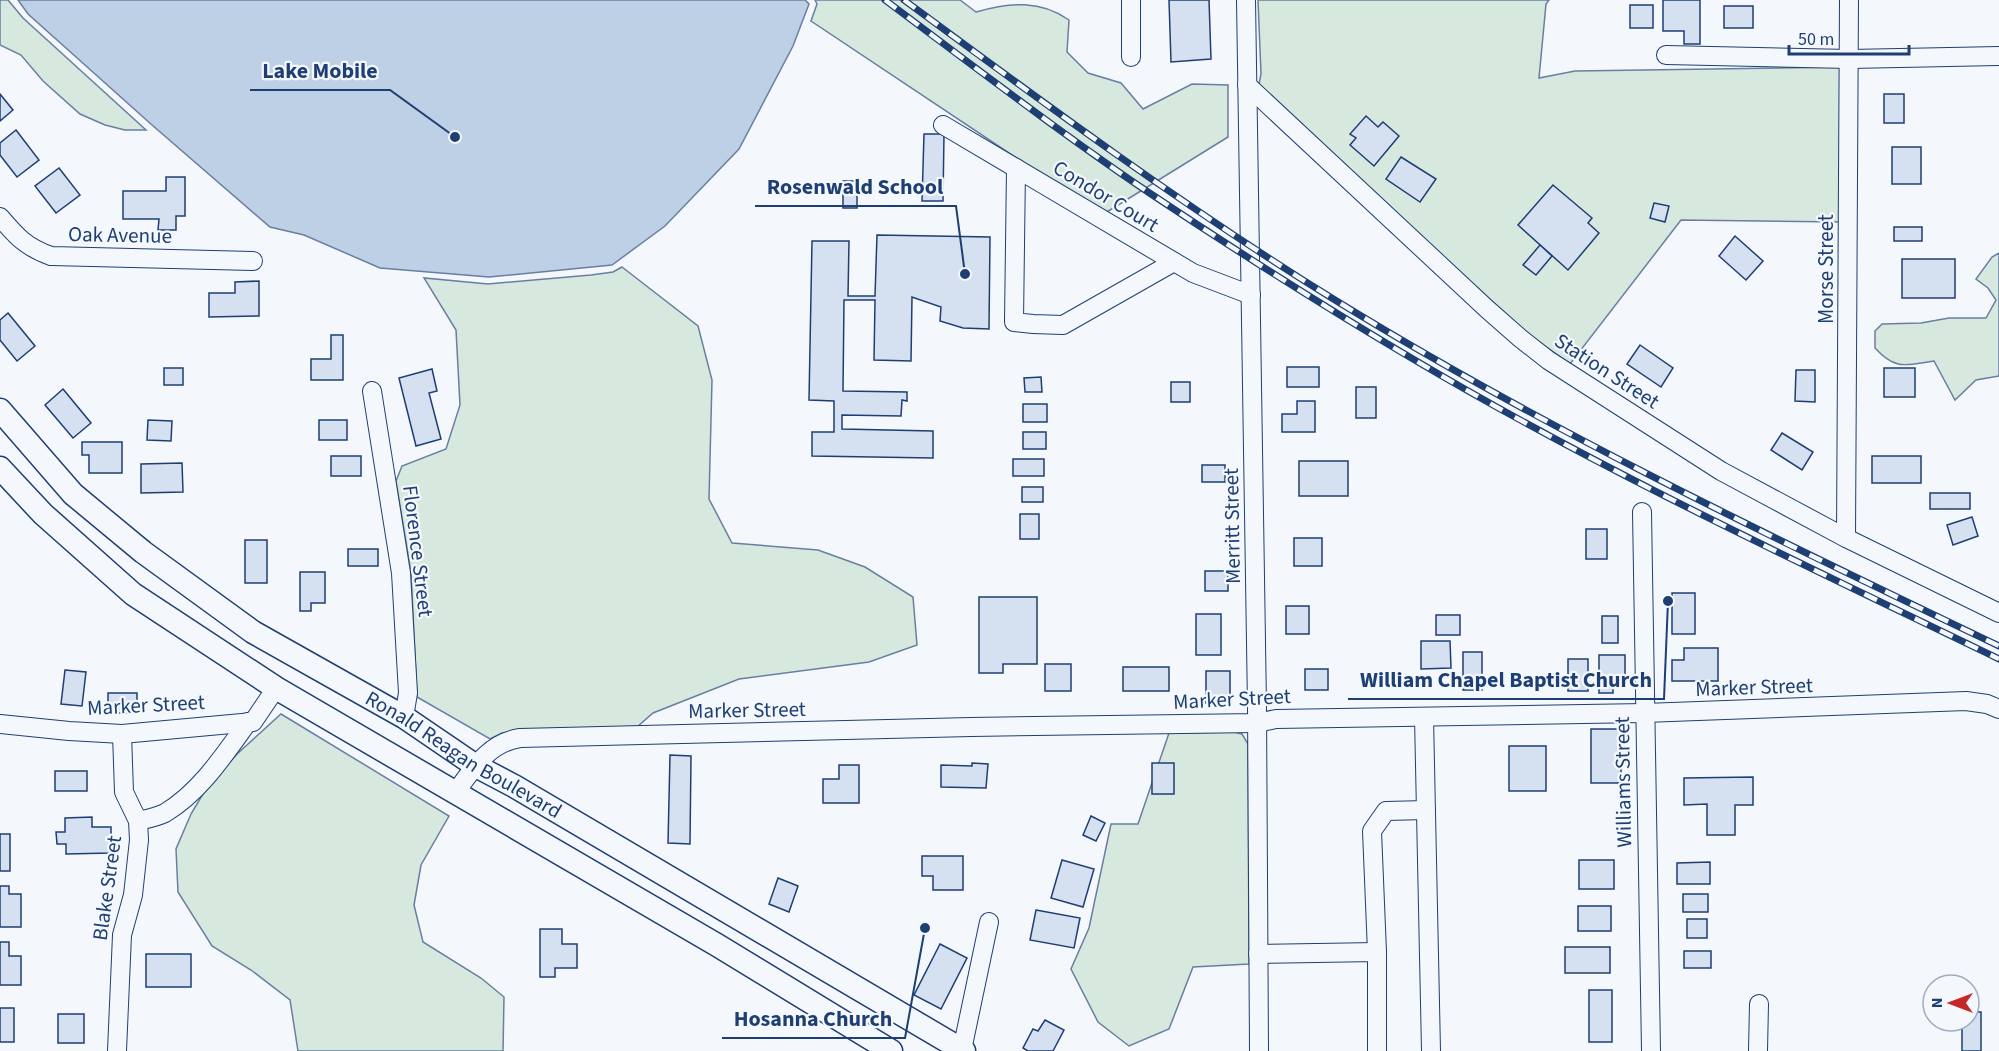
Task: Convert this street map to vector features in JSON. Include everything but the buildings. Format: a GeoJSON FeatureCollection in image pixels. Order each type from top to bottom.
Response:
{"type":"FeatureCollection","features":[{"type":"Feature","properties":{"kind":"main road","name":"Ronald Reagan Boulevard"},"geometry":{"type":"LineString","coordinates":[[0,410],[73,494],[143,552],[253,632],[404,717],[476,766],[535,798],[962,1050]]}},
{"type":"Feature","properties":{"kind":"main road","name":"Ronald Reagan Boulevard"},"geometry":{"type":"LineString","coordinates":[[0,468],[43,514],[133,594],[276,688],[707,939],[891,1051]]}},
{"type":"Feature","properties":{"kind":"street"},"geometry":{"type":"LineString","coordinates":[[1131,0],[1131,57]]}},
{"type":"Feature","properties":{"kind":"street","name":"Merritt Street"},"geometry":{"type":"LineString","coordinates":[[1246,0],[1257,723],[1258,1051]]}},
{"type":"Feature","properties":{"kind":"street","name":"Morse Street"},"geometry":{"type":"LineString","coordinates":[[1846,538],[1849,0]]}},
{"type":"Feature","properties":{"kind":"street"},"geometry":{"type":"LineString","coordinates":[[1666,55],[1850,58],[1999,56]]}},
{"type":"Feature","properties":{"kind":"street","name":"Station Street"},"geometry":{"type":"LineString","coordinates":[[1247,85],[1420,248],[1541,355],[1721,471],[1846,538],[1999,613]]}},
{"type":"Feature","properties":{"kind":"street","name":"Condor Court"},"geometry":{"type":"LineString","coordinates":[[943,125],[1193,273],[1251,295]]}},
{"type":"Feature","properties":{"kind":"street"},"geometry":{"type":"LineString","coordinates":[[1016,168],[1014,322],[1063,325],[1174,262]]}},
{"type":"Feature","properties":{"kind":"street","name":"Oak Avenue"},"geometry":{"type":"LineString","coordinates":[[0,217],[15,235],[32,249],[51,256],[253,261]]}},
{"type":"Feature","properties":{"kind":"street","name":"Florence Street"},"geometry":{"type":"LineString","coordinates":[[372,391],[401,573],[408,693],[404,717]]}},
{"type":"Feature","properties":{"kind":"street","name":"Williams Street"},"geometry":{"type":"LineString","coordinates":[[1642,512],[1651,1051]]}},
{"type":"Feature","properties":{"kind":"street"},"geometry":{"type":"LineString","coordinates":[[138,821],[162,814],[186,799],[248,722],[253,722],[276,688]]}},
{"type":"Feature","properties":{"kind":"street","name":"Marker Street"},"geometry":{"type":"LineString","coordinates":[[455,793],[488,751],[497,744],[520,738],[971,727],[1257,723],[1276,719],[1644,713],[1966,701],[1987,704],[1999,709]]}},
{"type":"Feature","properties":{"kind":"street"},"geometry":{"type":"LineString","coordinates":[[1424,717],[1431,1051]]}},
{"type":"Feature","properties":{"kind":"street","name":"Marker Street"},"geometry":{"type":"LineString","coordinates":[[0,724],[122,734],[248,722]]}},
{"type":"Feature","properties":{"kind":"street","name":"Blake Street"},"geometry":{"type":"LineString","coordinates":[[117,1051],[122,934],[133,896],[139,840],[138,821],[124,792],[122,734]]}},
{"type":"Feature","properties":{"kind":"street"},"geometry":{"type":"LineString","coordinates":[[1377,1051],[1377,952],[1372,831],[1386,811],[1426,810]]}},
{"type":"Feature","properties":{"kind":"street"},"geometry":{"type":"LineString","coordinates":[[962,1050],[988,922]]}},
{"type":"Feature","properties":{"kind":"street"},"geometry":{"type":"LineString","coordinates":[[1258,954],[1377,952]]}},
{"type":"Feature","properties":{"kind":"street"},"geometry":{"type":"LineString","coordinates":[[1758,1051],[1759,1004]]}},
{"type":"Feature","properties":{"kind":"shaded area"},"geometry":{"type":"Polygon","coordinates":[[[0,0],[8,0],[23,18],[146,130],[125,130],[105,125],[80,114],[43,81],[21,55],[0,45],[0,0]]]}},
{"type":"Feature","properties":{"kind":"shaded area"},"geometry":{"type":"Polygon","coordinates":[[[815,0],[960,0],[976,12],[1013,5],[1047,9],[1069,20],[1067,52],[1088,73],[1121,83],[1143,109],[1192,84],[1228,85],[1228,137],[1102,215],[811,21],[817,4],[815,0]]]}},
{"type":"Feature","properties":{"kind":"shaded area"},"geometry":{"type":"Polygon","coordinates":[[[1258,0],[1549,0],[1546,4],[1539,78],[1575,71],[1841,67],[1840,222],[1681,220],[1570,364],[1526,332],[1259,84],[1261,74],[1258,0]]]}},
{"type":"Feature","properties":{"kind":"shaded area"},"geometry":{"type":"Polygon","coordinates":[[[1999,253],[1999,376],[1976,380],[1955,400],[1934,361],[1902,365],[1889,360],[1875,348],[1875,331],[1882,324],[1921,323],[1949,318],[1986,318],[1996,300],[1988,288],[1976,279],[1992,257],[1999,253]]]}},
{"type":"Feature","properties":{"kind":"shaded area"},"geometry":{"type":"Polygon","coordinates":[[[622,267],[698,326],[712,380],[709,499],[732,543],[818,550],[865,567],[913,597],[917,645],[869,662],[739,679],[653,713],[637,727],[520,730],[502,733],[490,739],[417,697],[411,573],[396,481],[402,466],[446,449],[460,405],[456,330],[424,278],[488,284],[591,275],[613,272],[622,267]]]}},
{"type":"Feature","properties":{"kind":"shaded area"},"geometry":{"type":"Polygon","coordinates":[[[281,714],[449,816],[421,865],[414,905],[423,942],[481,978],[504,997],[503,1051],[298,1051],[290,1000],[251,970],[212,946],[178,892],[176,849],[191,814],[207,787],[237,754],[281,714]]]}},
{"type":"Feature","properties":{"kind":"shaded area"},"geometry":{"type":"Polygon","coordinates":[[[1234,732],[1242,734],[1248,744],[1249,964],[1193,967],[1169,1029],[1129,1046],[1098,1022],[1071,969],[1089,928],[1111,824],[1138,824],[1169,733],[1234,732]]]}},
{"type":"Feature","properties":{"kind":"water"},"geometry":{"type":"Polygon","coordinates":[[[18,0],[805,0],[809,4],[793,46],[739,149],[665,226],[612,265],[489,277],[380,268],[304,235],[270,227],[28,14],[18,0]]]}},
{"type":"Feature","properties":{"kind":"railway"},"geometry":{"type":"LineString","coordinates":[[885,0],[1114,169],[1279,277],[1413,359],[1556,440],[1629,478],[1999,659]]}},
{"type":"Feature","properties":{"kind":"railway"},"geometry":{"type":"LineString","coordinates":[[904,0],[1170,192],[1279,265],[1415,348],[1662,482],[1999,646]]}},
{"type":"Feature","properties":{"kind":"place","name":"Lake Mobile"},"geometry":{"type":"Point","coordinates":[455,137]}},
{"type":"Feature","properties":{"kind":"place","name":"Rosenwald School"},"geometry":{"type":"Point","coordinates":[965,274]}},
{"type":"Feature","properties":{"kind":"place","name":"William Chapel Baptist Church"},"geometry":{"type":"Point","coordinates":[1668,601]}},
{"type":"Feature","properties":{"kind":"place","name":"Hosanna Church"},"geometry":{"type":"Point","coordinates":[925,928]}}]}
